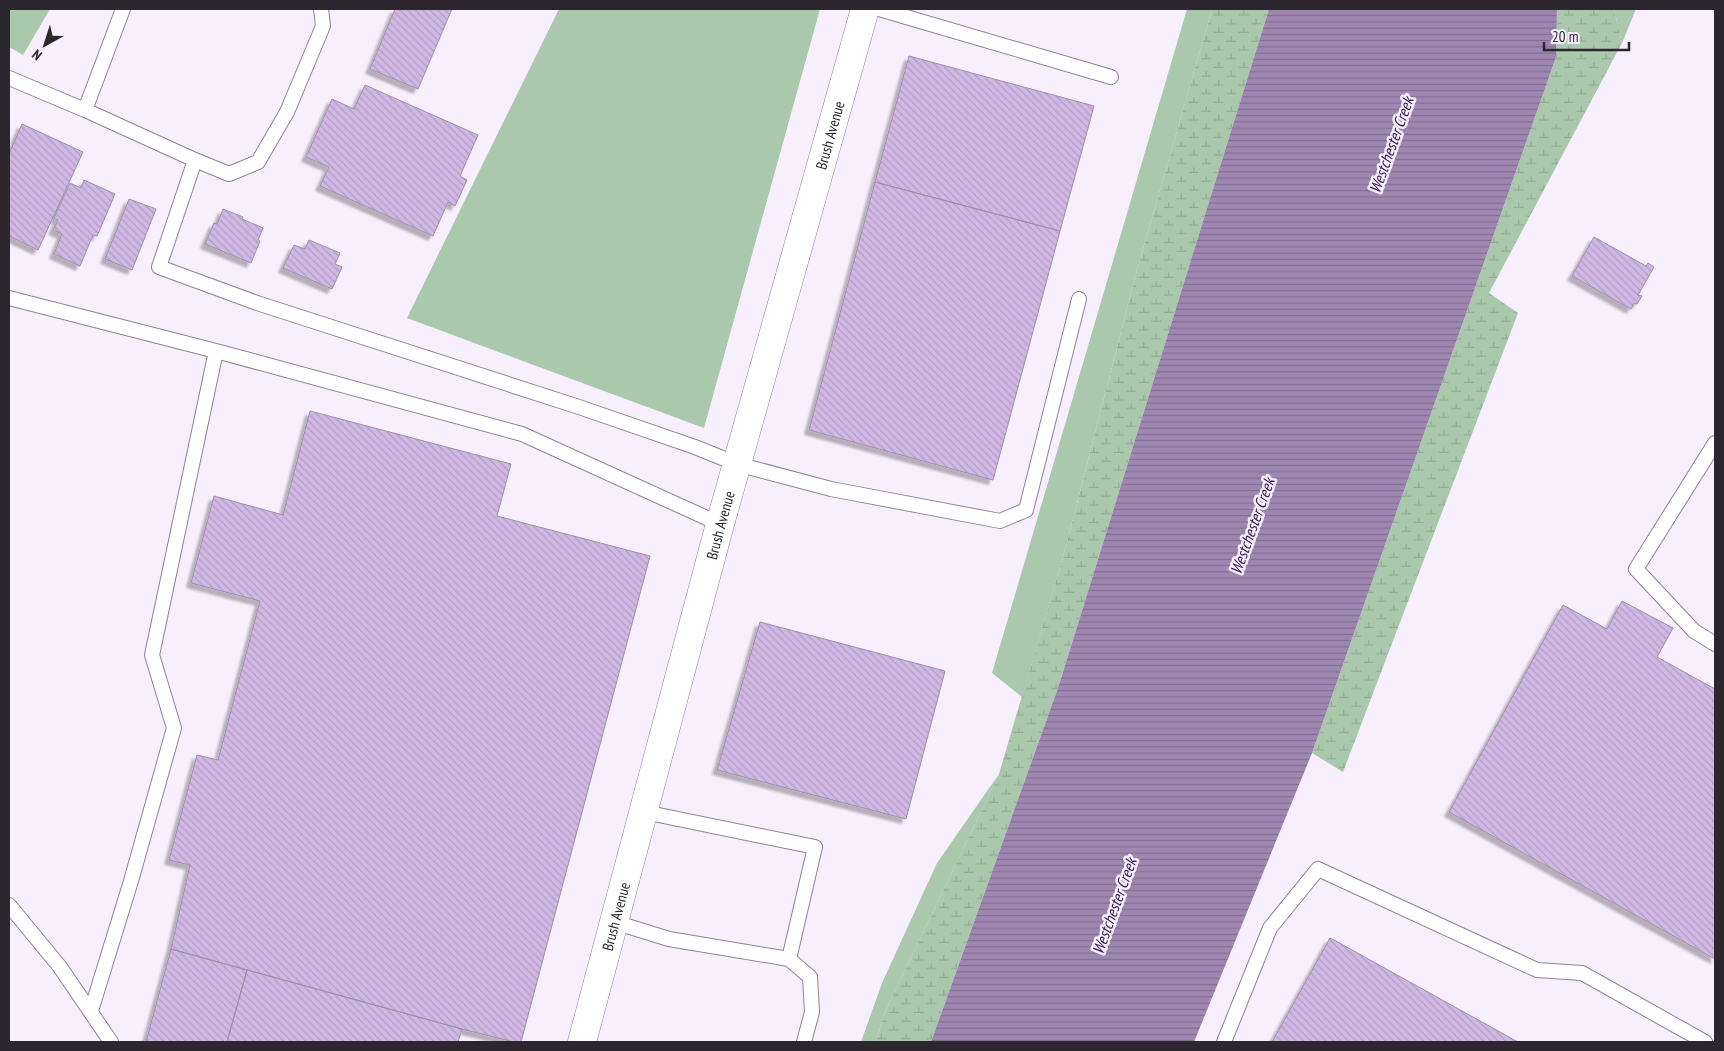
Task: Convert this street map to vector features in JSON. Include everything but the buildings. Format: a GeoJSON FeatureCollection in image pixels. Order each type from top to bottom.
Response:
{"type":"FeatureCollection","features":[{"type":"Feature","properties":{"kind":"street","name":"Brush Avenue"},"geometry":{"type":"LineString","coordinates":[[582,1042],[720,524],[865,9]]}},
{"type":"Feature","properties":{"kind":"lane"},"geometry":{"type":"LineString","coordinates":[[85,110],[122,9]]}},
{"type":"Feature","properties":{"kind":"lane"},"geometry":{"type":"LineString","coordinates":[[9,78],[229,174],[258,162],[287,112],[323,26],[321,9]]}},
{"type":"Feature","properties":{"kind":"lane"},"geometry":{"type":"LineString","coordinates":[[879,9],[1111,77]]}},
{"type":"Feature","properties":{"kind":"lane"},"geometry":{"type":"LineString","coordinates":[[195,160],[159,268],[257,303],[588,410],[738,464],[835,490],[1000,521],[1026,510],[1079,299]]}},
{"type":"Feature","properties":{"kind":"lane"},"geometry":{"type":"LineString","coordinates":[[9,298],[522,434],[720,524]]}},
{"type":"Feature","properties":{"kind":"lane"},"geometry":{"type":"LineString","coordinates":[[91,1011],[131,881],[174,728],[152,655],[216,352]]}},
{"type":"Feature","properties":{"kind":"lane"},"geometry":{"type":"LineString","coordinates":[[1715,443],[1636,569],[1694,631],[1715,644]]}},
{"type":"Feature","properties":{"kind":"lane"},"geometry":{"type":"LineString","coordinates":[[644,812],[815,847],[789,959]]}},
{"type":"Feature","properties":{"kind":"lane"},"geometry":{"type":"LineString","coordinates":[[1224,1042],[1270,928],[1318,869],[1537,970],[1582,973],[1705,1042]]}},
{"type":"Feature","properties":{"kind":"lane"},"geometry":{"type":"LineString","coordinates":[[9,905],[51,955],[111,1042]]}},
{"type":"Feature","properties":{"kind":"lane"},"geometry":{"type":"LineString","coordinates":[[614,922],[669,939],[789,959],[810,977],[812,1012],[804,1042]]}},
{"type":"Feature","properties":{"kind":"green space"},"geometry":{"type":"Polygon","coordinates":[[[9,9],[50,9],[23,55],[9,47],[9,9]]]}},
{"type":"Feature","properties":{"kind":"green space"},"geometry":{"type":"Polygon","coordinates":[[[559,9],[820,9],[704,428],[407,318],[559,9]]]}},
{"type":"Feature","properties":{"kind":"green space"},"geometry":{"type":"Polygon","coordinates":[[[1187,9],[1212,9],[1135,277],[1065,550],[1022,697],[992,673],[1187,9]]]}},
{"type":"Feature","properties":{"kind":"green space"},"geometry":{"type":"Polygon","coordinates":[[[1212,9],[1269,9],[1058,688],[931,1042],[876,1042],[884,1014],[999,774],[1065,550],[1135,277],[1212,9]]]}},
{"type":"Feature","properties":{"kind":"green space"},"geometry":{"type":"Polygon","coordinates":[[[1557,9],[1614,9],[1622,43],[1489,293],[1518,313],[1343,772],[1312,753],[1556,57],[1557,9]]]}},
{"type":"Feature","properties":{"kind":"green space"},"geometry":{"type":"Polygon","coordinates":[[[1614,9],[1636,9],[1622,43],[1614,9]]]}},
{"type":"Feature","properties":{"kind":"green space"},"geometry":{"type":"Polygon","coordinates":[[[999,774],[884,1014],[876,1042],[861,1042],[882,983],[937,863],[999,774]]]}},
{"type":"Feature","properties":{"kind":"water","name":"Westchester Creek"},"geometry":{"type":"Polygon","coordinates":[[[1269,9],[1557,9],[1556,57],[1312,753],[1194,1042],[931,1042],[1058,688],[1269,9]]]}}]}
